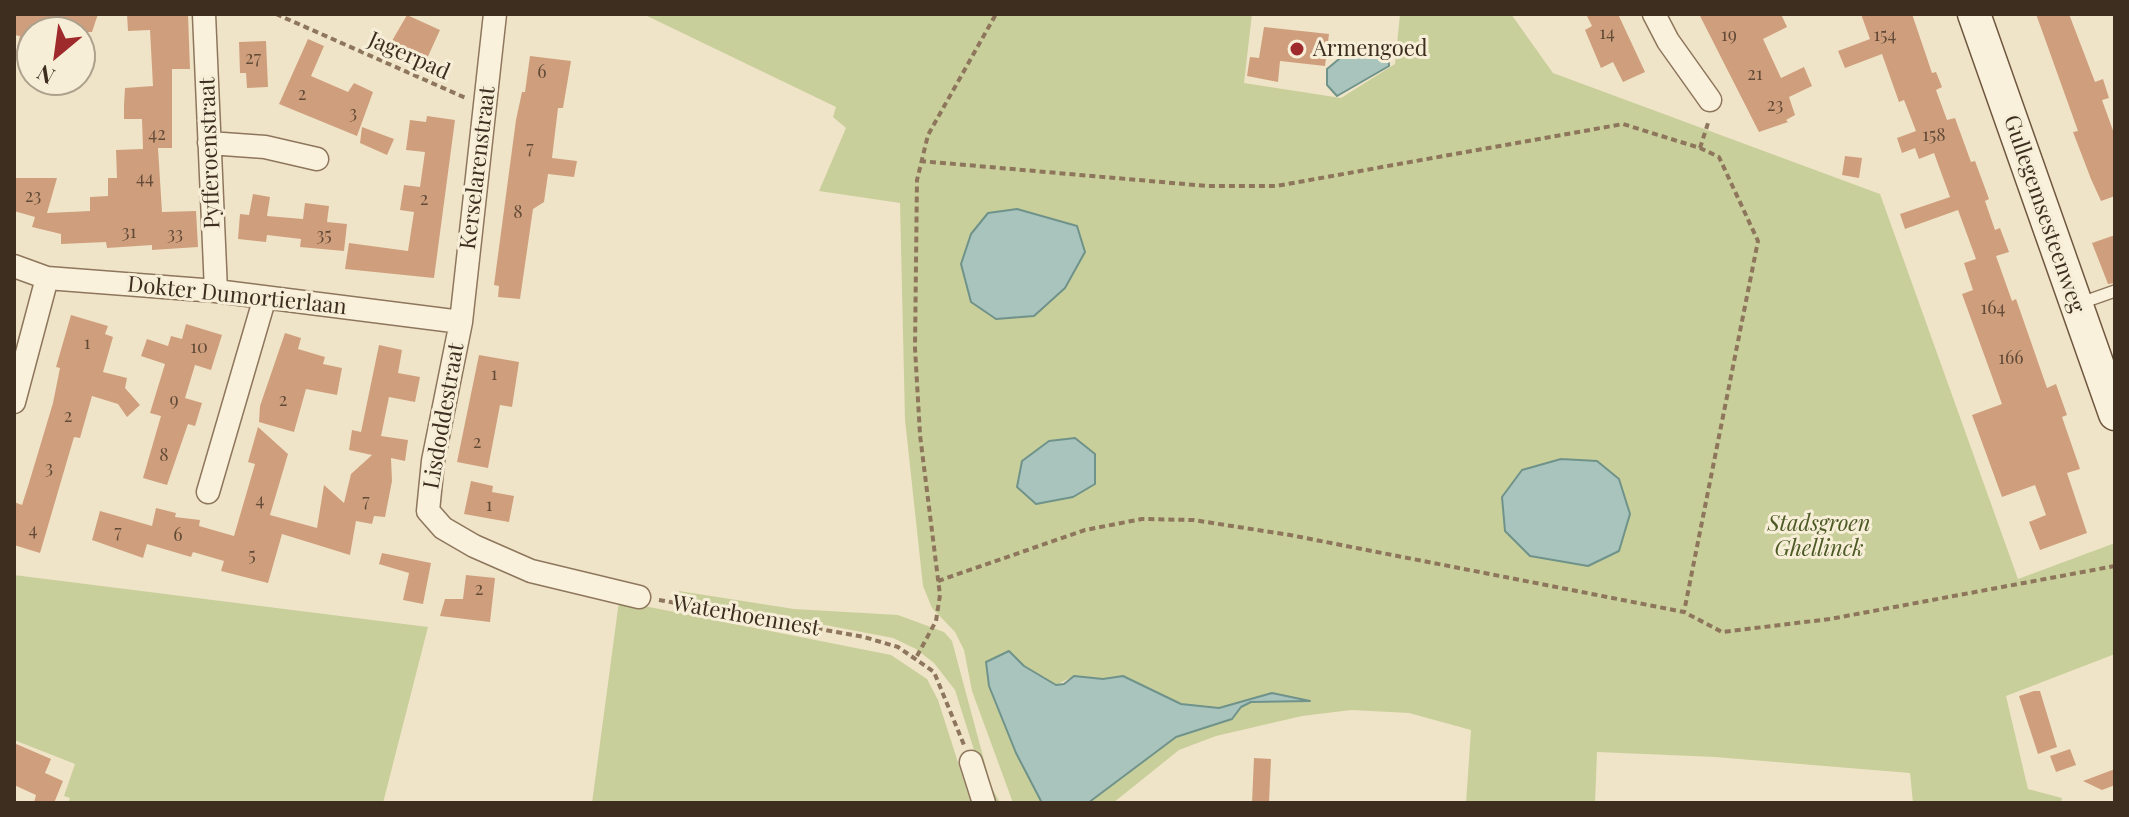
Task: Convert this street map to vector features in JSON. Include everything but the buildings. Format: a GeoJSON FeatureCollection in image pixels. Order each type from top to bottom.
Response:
{"type":"FeatureCollection","features":[{"type":"Feature","properties":{"kind":"street","name":"Pyfferoenstraat"},"geometry":{"type":"LineString","coordinates":[[204,14],[216,291]]}},
{"type":"Feature","properties":{"kind":"street","name":"Kerselarenstraat"},"geometry":{"type":"LineString","coordinates":[[461,322],[495,14]]}},
{"type":"Feature","properties":{"kind":"street"},"geometry":{"type":"LineString","coordinates":[[1654,14],[1668,41],[1710,100]]}},
{"type":"Feature","properties":{"kind":"street","name":"Gullegemsesteenweg"},"geometry":{"type":"LineString","coordinates":[[1974,14],[2115,414]]}},
{"type":"Feature","properties":{"kind":"street"},"geometry":{"type":"LineString","coordinates":[[209,143],[265,147],[317,159]]}},
{"type":"Feature","properties":{"kind":"street","name":"Dokter Dumortierlaan"},"geometry":{"type":"LineString","coordinates":[[14,266],[47,278],[216,291],[461,322]]}},
{"type":"Feature","properties":{"kind":"street"},"geometry":{"type":"LineString","coordinates":[[14,402],[47,278]]}},
{"type":"Feature","properties":{"kind":"street"},"geometry":{"type":"LineString","coordinates":[[208,492],[265,297]]}},
{"type":"Feature","properties":{"kind":"street","name":"Lisdoddestraat"},"geometry":{"type":"LineString","coordinates":[[461,322],[433,461],[428,511],[443,528],[474,546],[531,571],[639,597]]}},
{"type":"Feature","properties":{"kind":"street"},"geometry":{"type":"LineString","coordinates":[[971,762],[984,803]]}},
{"type":"Feature","properties":{"kind":"lane"},"geometry":{"type":"LineString","coordinates":[[2077,305],[2115,291]]}},
{"type":"Feature","properties":{"kind":"path","name":"Jagerpad"},"geometry":{"type":"LineString","coordinates":[[276,14],[486,107]]}},
{"type":"Feature","properties":{"kind":"path"},"geometry":{"type":"LineString","coordinates":[[971,762],[939,680],[917,656],[939,610],[920,435],[913,260],[920,161],[932,128],[996,14]]}},
{"type":"Feature","properties":{"kind":"path"},"geometry":{"type":"LineString","coordinates":[[1700,148],[1709,123],[1710,100]]}},
{"type":"Feature","properties":{"kind":"path"},"geometry":{"type":"LineString","coordinates":[[920,161],[1250,187],[1299,183],[1623,124],[1700,148],[1722,162],[1758,241],[1684,612]]}},
{"type":"Feature","properties":{"kind":"path"},"geometry":{"type":"LineString","coordinates":[[938,581],[1085,530],[1142,519],[1193,520],[1305,538],[1684,612],[1722,632],[1830,619],[2115,566]]}},
{"type":"Feature","properties":{"kind":"path","name":"Waterhoennest"},"geometry":{"type":"LineString","coordinates":[[639,597],[864,637],[917,656]]}},
{"type":"Feature","properties":{"kind":"green space","name":"Stadsgroen Ghellinck"},"geometry":{"type":"Polygon","coordinates":[[[643,14],[1252,14],[1244,83],[1341,98],[1395,64],[1400,14],[1511,14],[1553,73],[1880,194],[2018,579],[2115,543],[2115,654],[2006,696],[2028,789],[2062,798],[2061,803],[1913,803],[1910,773],[1715,757],[1597,752],[1595,803],[1466,803],[1471,730],[1409,713],[1351,710],[1302,716],[1216,736],[1179,750],[1113,803],[1088,803],[1176,737],[1232,719],[1241,707],[1252,702],[1305,700],[1272,693],[1219,708],[1181,704],[1123,676],[1103,679],[1074,676],[1056,685],[1024,666],[1016,753],[1042,803],[1013,803],[972,691],[964,650],[955,632],[932,608],[923,586],[905,420],[900,203],[819,191],[846,128],[833,117],[836,107],[643,14]]]}},
{"type":"Feature","properties":{"kind":"green space"},"geometry":{"type":"Polygon","coordinates":[[[14,575],[428,627],[383,803],[68,803],[70,798],[64,796],[75,764],[14,740],[14,575]]]}},
{"type":"Feature","properties":{"kind":"green space"},"geometry":{"type":"Polygon","coordinates":[[[679,591],[794,609],[898,615],[944,632],[952,641],[991,786],[1000,803],[993,803],[986,788],[955,690],[934,663],[916,649],[893,638],[678,597],[679,591]]]}},
{"type":"Feature","properties":{"kind":"green space"},"geometry":{"type":"Polygon","coordinates":[[[619,601],[891,655],[927,679],[938,700],[971,803],[592,803],[619,601]]]}},
{"type":"Feature","properties":{"kind":"water"},"geometry":{"type":"Polygon","coordinates":[[[1357,44],[1388,50],[1389,66],[1337,96],[1327,85],[1327,69],[1357,44]]]}},
{"type":"Feature","properties":{"kind":"water"},"geometry":{"type":"Polygon","coordinates":[[[1017,209],[1077,226],[1085,252],[1065,288],[1034,316],[996,319],[971,302],[961,264],[971,234],[988,213],[1017,209]]]}},
{"type":"Feature","properties":{"kind":"water"},"geometry":{"type":"Polygon","coordinates":[[[1075,438],[1095,454],[1095,484],[1073,497],[1036,504],[1017,487],[1022,461],[1049,441],[1075,438]]]}},
{"type":"Feature","properties":{"kind":"water"},"geometry":{"type":"Polygon","coordinates":[[[1561,459],[1597,461],[1619,479],[1630,514],[1619,551],[1588,566],[1530,556],[1505,531],[1502,497],[1522,470],[1561,459]]]}},
{"type":"Feature","properties":{"kind":"water"},"geometry":{"type":"Polygon","coordinates":[[[1009,651],[1024,666],[1056,685],[1064,684],[1074,676],[1103,679],[1123,676],[1181,704],[1219,708],[1272,693],[1310,701],[1251,702],[1241,707],[1232,719],[1176,737],[1088,803],[1042,803],[1016,753],[989,686],[986,662],[1009,651]]]}},
{"type":"Feature","properties":{"kind":"place","name":"Armengoed"},"geometry":{"type":"Point","coordinates":[1297,49]}}]}
